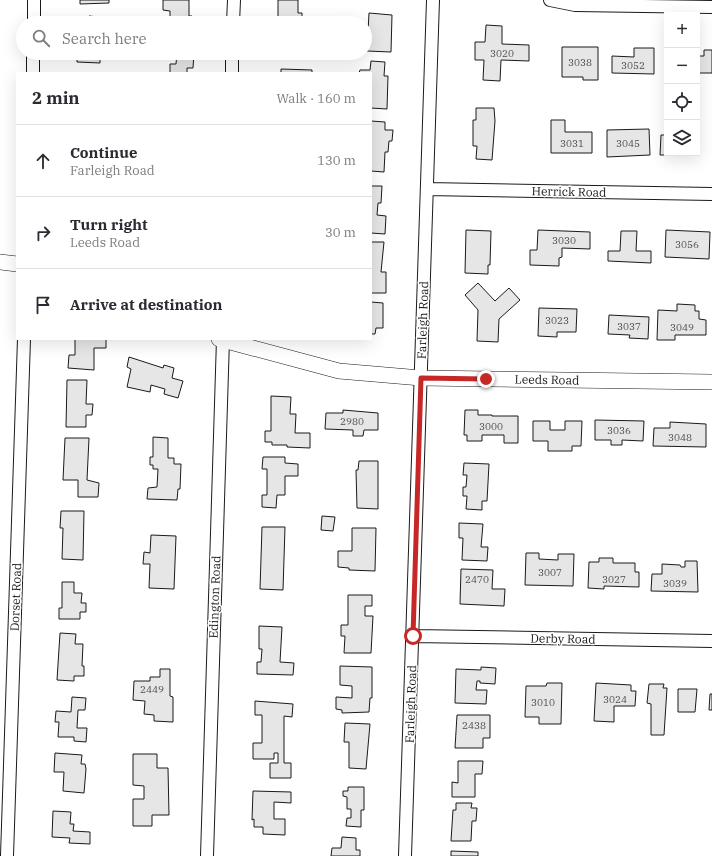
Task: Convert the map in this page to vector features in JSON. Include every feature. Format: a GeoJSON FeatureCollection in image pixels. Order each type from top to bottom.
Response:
{"type":"FeatureCollection","features":[{"type":"Feature","properties":{"kind":"street"},"geometry":{"type":"LineString","coordinates":[[34,0],[34,16]]}},
{"type":"Feature","properties":{"kind":"street"},"geometry":{"type":"LineString","coordinates":[[233,16],[234,0]]}},
{"type":"Feature","properties":{"kind":"street","name":"Farleigh Road"},"geometry":{"type":"LineString","coordinates":[[405,856],[433,0]]}},
{"type":"Feature","properties":{"kind":"street"},"geometry":{"type":"LineString","coordinates":[[550,0],[575,5],[712,7]]}},
{"type":"Feature","properties":{"kind":"street"},"geometry":{"type":"LineString","coordinates":[[32,72],[33,60]]}},
{"type":"Feature","properties":{"kind":"street"},"geometry":{"type":"LineString","coordinates":[[232,60],[232,72]]}},
{"type":"Feature","properties":{"kind":"street","name":"Herrick Road"},"geometry":{"type":"LineString","coordinates":[[427,189],[712,194]]}},
{"type":"Feature","properties":{"kind":"street"},"geometry":{"type":"LineString","coordinates":[[0,262],[16,264]]}},
{"type":"Feature","properties":{"kind":"street","name":"Dorset Road"},"geometry":{"type":"LineString","coordinates":[[7,856],[24,340]]}},
{"type":"Feature","properties":{"kind":"street","name":"Leeds Road"},"geometry":{"type":"LineString","coordinates":[[222,340],[339,372],[421,378],[712,382]]}},
{"type":"Feature","properties":{"kind":"street","name":"Edington Road"},"geometry":{"type":"LineString","coordinates":[[207,856],[222,340]]}},
{"type":"Feature","properties":{"kind":"street","name":"Derby Road"},"geometry":{"type":"LineString","coordinates":[[413,636],[712,641]]}},
{"type":"Feature","properties":{"kind":"building"},"geometry":{"type":"Polygon","coordinates":[[[80,0],[109,0],[109,3],[80,4],[80,0]]]}},
{"type":"Feature","properties":{"kind":"building"},"geometry":{"type":"Polygon","coordinates":[[[163,0],[189,0],[189,16],[170,16],[170,11],[163,10],[163,0]]]}},
{"type":"Feature","properties":{"kind":"building"},"geometry":{"type":"Polygon","coordinates":[[[278,0],[298,0],[298,13],[302,13],[302,16],[278,16],[278,0]]]}},
{"type":"Feature","properties":{"kind":"building"},"geometry":{"type":"Polygon","coordinates":[[[369,13],[392,15],[391,52],[372,51],[372,16],[369,16],[369,13]]]}},
{"type":"Feature","properties":{"kind":"building"},"geometry":{"type":"Polygon","coordinates":[[[486,25],[502,26],[502,44],[529,45],[529,61],[501,60],[500,81],[483,80],[484,60],[475,60],[475,42],[485,42],[486,25]]]}},
{"type":"Feature","properties":{"kind":"building"},"geometry":{"type":"Polygon","coordinates":[[[562,47],[598,47],[598,80],[583,80],[583,77],[562,77],[562,47]]]}},
{"type":"Feature","properties":{"kind":"building"},"geometry":{"type":"Polygon","coordinates":[[[634,48],[654,48],[654,74],[612,73],[612,56],[634,57],[634,48]]]}},
{"type":"Feature","properties":{"kind":"building"},"geometry":{"type":"Polygon","coordinates":[[[704,50],[712,50],[712,73],[700,73],[700,56],[704,56],[704,50]]]}},
{"type":"Feature","properties":{"kind":"building"},"geometry":{"type":"Polygon","coordinates":[[[77,60],[100,60],[100,63],[77,62],[77,60]]]}},
{"type":"Feature","properties":{"kind":"building"},"geometry":{"type":"Polygon","coordinates":[[[176,60],[194,60],[193,68],[187,68],[187,72],[170,72],[170,64],[176,64],[176,60]]]}},
{"type":"Feature","properties":{"kind":"building"},"geometry":{"type":"Polygon","coordinates":[[[371,61],[385,62],[384,76],[388,76],[387,109],[372,108],[372,72],[359,72],[360,70],[370,70],[371,61]]]}},
{"type":"Feature","properties":{"kind":"building"},"geometry":{"type":"Polygon","coordinates":[[[281,69],[312,70],[312,72],[281,72],[281,69]]]}},
{"type":"Feature","properties":{"kind":"building"},"geometry":{"type":"Polygon","coordinates":[[[476,108],[494,108],[495,121],[492,160],[476,159],[477,146],[473,146],[473,120],[476,120],[476,108]]]}},
{"type":"Feature","properties":{"kind":"building"},"geometry":{"type":"Polygon","coordinates":[[[551,120],[565,120],[565,132],[592,132],[592,153],[551,153],[551,120]]]}},
{"type":"Feature","properties":{"kind":"building"},"geometry":{"type":"Polygon","coordinates":[[[372,121],[385,122],[385,130],[393,130],[392,141],[389,141],[388,152],[385,152],[384,172],[372,171],[372,121]]]}},
{"type":"Feature","properties":{"kind":"building"},"geometry":{"type":"Polygon","coordinates":[[[649,129],[650,155],[607,157],[607,130],[649,129]]]}},
{"type":"Feature","properties":{"kind":"building"},"geometry":{"type":"Polygon","coordinates":[[[661,135],[664,135],[664,155],[660,155],[661,135]]]}},
{"type":"Feature","properties":{"kind":"building"},"geometry":{"type":"Polygon","coordinates":[[[372,186],[382,186],[381,203],[378,203],[377,215],[386,216],[385,234],[372,233],[372,186]]]}},
{"type":"Feature","properties":{"kind":"building"},"geometry":{"type":"Polygon","coordinates":[[[466,230],[491,231],[490,265],[488,265],[488,274],[465,273],[466,230]]]}},
{"type":"Feature","properties":{"kind":"building"},"geometry":{"type":"Polygon","coordinates":[[[538,230],[590,232],[590,249],[562,248],[562,257],[559,258],[559,266],[530,265],[530,250],[537,250],[538,230]]]}},
{"type":"Feature","properties":{"kind":"building"},"geometry":{"type":"Polygon","coordinates":[[[666,230],[710,232],[709,259],[665,257],[666,230]]]}},
{"type":"Feature","properties":{"kind":"building"},"geometry":{"type":"Polygon","coordinates":[[[621,231],[637,231],[636,251],[651,251],[651,263],[608,261],[608,251],[620,251],[621,231]]]}},
{"type":"Feature","properties":{"kind":"building"},"geometry":{"type":"Polygon","coordinates":[[[372,242],[384,242],[381,272],[386,272],[386,293],[372,293],[372,242]]]}},
{"type":"Feature","properties":{"kind":"building"},"geometry":{"type":"Polygon","coordinates":[[[478,283],[495,301],[509,288],[520,300],[499,319],[498,342],[477,341],[478,310],[465,295],[478,283]]]}},
{"type":"Feature","properties":{"kind":"building"},"geometry":{"type":"Polygon","coordinates":[[[372,302],[383,303],[383,328],[376,328],[375,334],[372,334],[372,302]]]}},
{"type":"Feature","properties":{"kind":"building"},"geometry":{"type":"Polygon","coordinates":[[[677,304],[695,305],[695,311],[699,311],[699,319],[706,320],[706,335],[675,335],[675,340],[657,340],[658,310],[677,311],[677,304]]]}},
{"type":"Feature","properties":{"kind":"building"},"geometry":{"type":"Polygon","coordinates":[[[539,308],[577,309],[576,332],[557,332],[557,337],[538,336],[539,308]]]}},
{"type":"Feature","properties":{"kind":"building"},"geometry":{"type":"Polygon","coordinates":[[[609,315],[649,317],[648,339],[629,338],[630,335],[608,334],[609,315]]]}},
{"type":"Feature","properties":{"kind":"building"},"geometry":{"type":"Polygon","coordinates":[[[75,340],[106,340],[106,348],[94,348],[94,370],[68,368],[69,355],[75,355],[75,340]]]}},
{"type":"Feature","properties":{"kind":"building"},"geometry":{"type":"Polygon","coordinates":[[[129,357],[163,368],[164,365],[174,368],[172,378],[183,381],[178,398],[164,394],[165,389],[151,385],[150,392],[127,387],[131,369],[127,367],[129,357]]]}},
{"type":"Feature","properties":{"kind":"building"},"geometry":{"type":"Polygon","coordinates":[[[67,380],[87,380],[86,404],[93,404],[92,415],[86,415],[86,427],[66,427],[67,380]]]}},
{"type":"Feature","properties":{"kind":"building"},"geometry":{"type":"Polygon","coordinates":[[[271,396],[291,397],[290,414],[296,414],[295,433],[310,433],[310,448],[272,445],[272,442],[265,442],[265,431],[271,431],[271,396]]]}},
{"type":"Feature","properties":{"kind":"building"},"geometry":{"type":"Polygon","coordinates":[[[343,410],[378,413],[378,430],[364,430],[363,436],[353,436],[353,430],[325,429],[326,413],[343,413],[343,410]]]}},
{"type":"Feature","properties":{"kind":"building"},"geometry":{"type":"Polygon","coordinates":[[[465,410],[478,410],[478,415],[518,416],[518,443],[504,443],[504,435],[482,435],[482,441],[467,441],[467,435],[464,435],[465,410]]]}},
{"type":"Feature","properties":{"kind":"building"},"geometry":{"type":"Polygon","coordinates":[[[595,420],[644,421],[643,441],[622,440],[622,445],[611,445],[611,440],[595,440],[595,420]]]}},
{"type":"Feature","properties":{"kind":"building"},"geometry":{"type":"Polygon","coordinates":[[[533,421],[550,421],[550,430],[565,430],[565,421],[582,421],[581,446],[572,446],[572,451],[548,451],[548,441],[533,441],[533,421]]]}},
{"type":"Feature","properties":{"kind":"building"},"geometry":{"type":"Polygon","coordinates":[[[670,422],[706,424],[706,447],[653,446],[654,428],[670,428],[670,422]]]}},
{"type":"Feature","properties":{"kind":"building"},"geometry":{"type":"Polygon","coordinates":[[[153,437],[168,438],[168,458],[174,458],[174,464],[181,464],[180,489],[178,489],[177,500],[147,499],[148,488],[157,487],[158,469],[153,469],[153,465],[150,465],[150,457],[153,457],[153,437]]]}},
{"type":"Feature","properties":{"kind":"building"},"geometry":{"type":"Polygon","coordinates":[[[65,438],[89,438],[87,480],[99,483],[98,497],[78,497],[78,480],[63,480],[65,438]]]}},
{"type":"Feature","properties":{"kind":"building"},"geometry":{"type":"Polygon","coordinates":[[[263,457],[285,457],[285,463],[298,464],[298,476],[285,476],[285,495],[277,495],[276,508],[262,507],[262,495],[267,495],[267,469],[262,469],[263,457]]]}},
{"type":"Feature","properties":{"kind":"building"},"geometry":{"type":"Polygon","coordinates":[[[359,461],[378,461],[378,509],[357,508],[356,470],[358,470],[359,461]]]}},
{"type":"Feature","properties":{"kind":"building"},"geometry":{"type":"Polygon","coordinates":[[[464,463],[489,464],[487,501],[482,501],[482,510],[466,509],[467,496],[463,496],[463,487],[466,487],[467,475],[463,475],[464,463]]]}},
{"type":"Feature","properties":{"kind":"building"},"geometry":{"type":"Polygon","coordinates":[[[61,511],[84,511],[83,560],[62,559],[63,528],[60,528],[61,511]]]}},
{"type":"Feature","properties":{"kind":"building"},"geometry":{"type":"Polygon","coordinates":[[[322,516],[335,517],[333,531],[321,530],[322,516]]]}},
{"type":"Feature","properties":{"kind":"building"},"geometry":{"type":"Polygon","coordinates":[[[459,523],[483,524],[481,547],[488,547],[487,561],[462,560],[463,538],[459,538],[459,523]]]}},
{"type":"Feature","properties":{"kind":"building"},"geometry":{"type":"Polygon","coordinates":[[[262,527],[285,527],[283,590],[260,589],[262,527]]]}},
{"type":"Feature","properties":{"kind":"building"},"geometry":{"type":"Polygon","coordinates":[[[352,528],[376,528],[375,571],[349,570],[349,568],[338,567],[338,551],[352,551],[352,528]]]}},
{"type":"Feature","properties":{"kind":"building"},"geometry":{"type":"Polygon","coordinates":[[[151,535],[176,536],[174,589],[149,588],[150,564],[143,564],[144,552],[150,553],[151,535]]]}},
{"type":"Feature","properties":{"kind":"building"},"geometry":{"type":"Polygon","coordinates":[[[526,553],[539,553],[539,559],[558,560],[558,554],[574,554],[573,586],[525,585],[526,553]]]}},
{"type":"Feature","properties":{"kind":"building"},"geometry":{"type":"Polygon","coordinates":[[[599,558],[613,558],[613,563],[635,563],[635,572],[639,572],[639,587],[604,586],[604,589],[588,588],[589,562],[599,562],[599,558]]]}},
{"type":"Feature","properties":{"kind":"building"},"geometry":{"type":"Polygon","coordinates":[[[685,561],[697,561],[698,592],[651,591],[652,574],[662,574],[662,564],[680,565],[681,567],[685,567],[685,561]]]}},
{"type":"Feature","properties":{"kind":"building"},"geometry":{"type":"Polygon","coordinates":[[[461,569],[493,570],[492,589],[505,589],[504,606],[460,604],[461,569]]]}},
{"type":"Feature","properties":{"kind":"building"},"geometry":{"type":"Polygon","coordinates":[[[62,582],[74,582],[74,593],[82,593],[81,603],[86,603],[86,612],[80,612],[80,619],[59,619],[59,608],[62,608],[62,582]]]}},
{"type":"Feature","properties":{"kind":"building"},"geometry":{"type":"Polygon","coordinates":[[[348,595],[372,595],[372,606],[365,606],[365,616],[373,616],[371,653],[344,653],[345,636],[341,636],[341,625],[348,625],[348,595]]]}},
{"type":"Feature","properties":{"kind":"building"},"geometry":{"type":"Polygon","coordinates":[[[259,626],[282,627],[280,662],[294,663],[293,675],[257,674],[257,662],[261,662],[262,649],[259,649],[259,626]]]}},
{"type":"Feature","properties":{"kind":"building"},"geometry":{"type":"Polygon","coordinates":[[[60,633],[76,634],[75,644],[83,644],[82,666],[84,666],[84,676],[74,676],[74,681],[57,680],[60,633]]]}},
{"type":"Feature","properties":{"kind":"building"},"geometry":{"type":"Polygon","coordinates":[[[340,666],[372,667],[372,698],[370,698],[369,712],[342,713],[342,710],[336,709],[336,697],[352,698],[352,686],[340,685],[340,666]]]}},
{"type":"Feature","properties":{"kind":"building"},"geometry":{"type":"Polygon","coordinates":[[[481,667],[496,668],[495,684],[480,683],[480,681],[477,681],[476,690],[487,690],[486,704],[455,703],[456,669],[481,670],[481,667]]]}},
{"type":"Feature","properties":{"kind":"building"},"geometry":{"type":"Polygon","coordinates":[[[160,669],[170,669],[170,696],[173,697],[173,722],[154,721],[154,715],[144,714],[145,701],[133,700],[134,681],[150,681],[150,677],[160,677],[160,669]]]}},
{"type":"Feature","properties":{"kind":"building"},"geometry":{"type":"Polygon","coordinates":[[[547,683],[562,683],[561,724],[539,724],[539,717],[525,717],[526,686],[546,686],[547,683]]]}},
{"type":"Feature","properties":{"kind":"building"},"geometry":{"type":"Polygon","coordinates":[[[596,683],[631,685],[631,691],[636,691],[635,706],[614,706],[614,722],[594,721],[596,683]]]}},
{"type":"Feature","properties":{"kind":"building"},"geometry":{"type":"Polygon","coordinates":[[[649,684],[664,684],[663,688],[667,688],[664,735],[651,735],[651,704],[647,703],[649,684]]]}},
{"type":"Feature","properties":{"kind":"building"},"geometry":{"type":"Polygon","coordinates":[[[678,689],[697,689],[695,712],[678,712],[678,689]]]}},
{"type":"Feature","properties":{"kind":"building"},"geometry":{"type":"Polygon","coordinates":[[[710,694],[712,694],[712,710],[709,710],[710,694]]]}},
{"type":"Feature","properties":{"kind":"building"},"geometry":{"type":"Polygon","coordinates":[[[72,697],[86,698],[85,710],[78,710],[77,728],[87,728],[86,742],[74,741],[74,737],[58,737],[59,722],[55,722],[56,711],[71,712],[72,697]]]}},
{"type":"Feature","properties":{"kind":"building"},"geometry":{"type":"Polygon","coordinates":[[[255,701],[293,704],[292,717],[284,716],[284,763],[291,763],[291,778],[270,778],[270,763],[278,763],[278,753],[274,753],[274,759],[253,759],[253,743],[262,743],[262,715],[255,715],[255,701]]]}},
{"type":"Feature","properties":{"kind":"building"},"geometry":{"type":"Polygon","coordinates":[[[457,715],[490,715],[490,738],[483,738],[483,748],[455,748],[457,715]]]}},
{"type":"Feature","properties":{"kind":"building"},"geometry":{"type":"Polygon","coordinates":[[[345,723],[370,724],[366,769],[349,768],[349,742],[344,742],[345,723]]]}},
{"type":"Feature","properties":{"kind":"building"},"geometry":{"type":"Polygon","coordinates":[[[55,753],[82,755],[81,764],[85,764],[86,769],[84,793],[63,791],[64,772],[54,772],[55,753]]]}},
{"type":"Feature","properties":{"kind":"building"},"geometry":{"type":"Polygon","coordinates":[[[133,754],[157,754],[157,768],[168,768],[169,815],[152,815],[152,826],[133,826],[133,799],[144,799],[144,786],[133,785],[133,754]]]}},
{"type":"Feature","properties":{"kind":"building"},"geometry":{"type":"Polygon","coordinates":[[[458,761],[483,761],[482,774],[475,774],[475,797],[452,797],[452,782],[458,783],[458,761]]]}},
{"type":"Feature","properties":{"kind":"building"},"geometry":{"type":"Polygon","coordinates":[[[348,787],[364,787],[364,810],[361,810],[361,827],[346,826],[347,818],[351,818],[351,809],[347,809],[347,797],[343,796],[343,791],[348,791],[348,787]]]}},
{"type":"Feature","properties":{"kind":"building"},"geometry":{"type":"Polygon","coordinates":[[[253,791],[291,792],[291,803],[274,802],[274,819],[285,819],[285,835],[263,834],[263,827],[254,827],[254,819],[252,820],[253,791]]]}},
{"type":"Feature","properties":{"kind":"building"},"geometry":{"type":"Polygon","coordinates":[[[456,803],[472,803],[471,808],[477,808],[476,821],[472,821],[471,841],[451,841],[453,810],[456,810],[456,803]]]}},
{"type":"Feature","properties":{"kind":"building"},"geometry":{"type":"Polygon","coordinates":[[[53,811],[71,812],[70,824],[74,824],[73,831],[90,832],[90,844],[69,843],[70,838],[52,837],[53,811]]]}},
{"type":"Feature","properties":{"kind":"building"},"geometry":{"type":"Polygon","coordinates":[[[342,837],[356,838],[356,850],[360,850],[360,856],[331,856],[332,848],[341,848],[342,837]]]}},
{"type":"Feature","properties":{"kind":"building"},"geometry":{"type":"Polygon","coordinates":[[[451,851],[478,852],[478,856],[451,856],[451,851]]]}},
{"type":"Feature","properties":{"kind":"route"},"geometry":{"type":"LineString","coordinates":[[413,636],[421,378],[486,379]]}}]}
